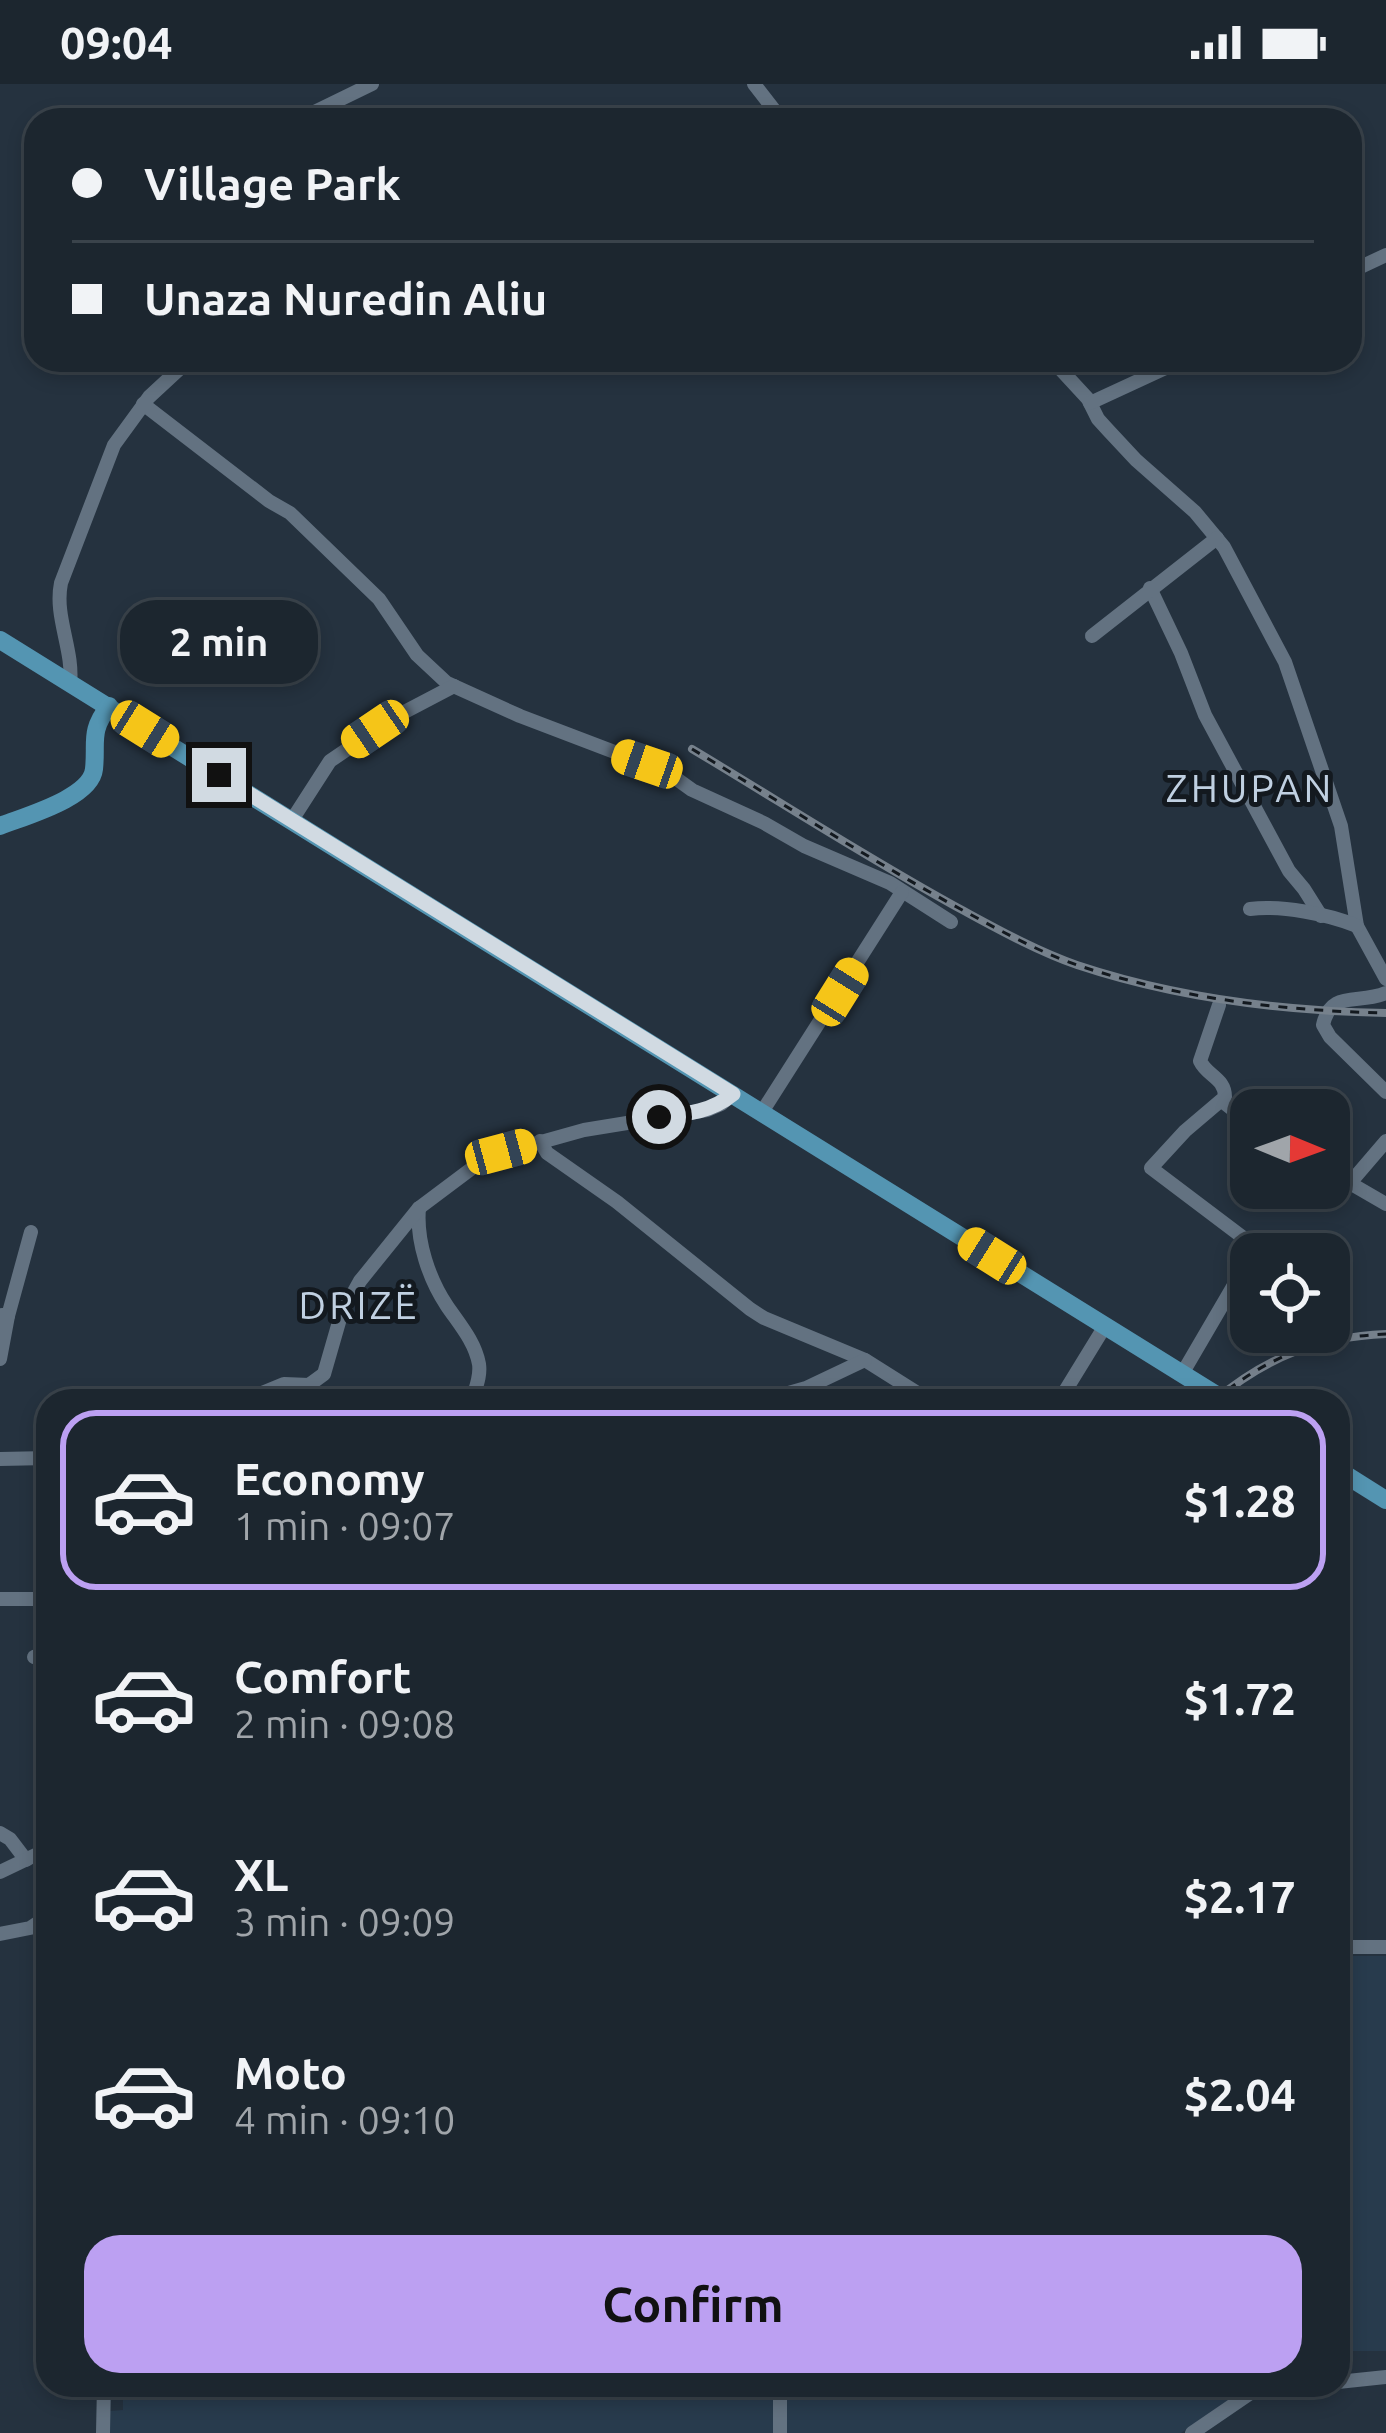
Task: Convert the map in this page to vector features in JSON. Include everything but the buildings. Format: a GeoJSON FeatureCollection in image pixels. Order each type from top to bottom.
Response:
{"type":"FeatureCollection","features":[{"type":"Feature","properties":{"kind":"main road"},"geometry":{"type":"LineString","coordinates":[[0,640],[1207,1389]]}},
{"type":"Feature","properties":{"kind":"main road"},"geometry":{"type":"LineString","coordinates":[[0,826],[84,790],[94,774],[95,728],[109,706]]}},
{"type":"Feature","properties":{"kind":"main road"},"geometry":{"type":"LineString","coordinates":[[1350,1478],[1386,1500]]}},
{"type":"Feature","properties":{"kind":"street"},"geometry":{"type":"LineString","coordinates":[[323,108],[372,84]]}},
{"type":"Feature","properties":{"kind":"street"},"geometry":{"type":"LineString","coordinates":[[754,84],[773,108]]}},
{"type":"Feature","properties":{"kind":"street"},"geometry":{"type":"LineString","coordinates":[[70,684],[59,602],[61,584],[105,465],[122,433],[143,404],[176,372]]}},
{"type":"Feature","properties":{"kind":"street"},"geometry":{"type":"LineString","coordinates":[[1063,372],[1136,460],[1195,512],[1234,564],[1285,662],[1341,826],[1357,926],[1386,979]]}},
{"type":"Feature","properties":{"kind":"street"},"geometry":{"type":"LineString","coordinates":[[1090,403],[1157,372]]}},
{"type":"Feature","properties":{"kind":"street"},"geometry":{"type":"LineString","coordinates":[[143,404],[290,513],[379,599],[417,655],[441,679],[520,716],[667,772],[692,790],[875,876],[951,922]]}},
{"type":"Feature","properties":{"kind":"street"},"geometry":{"type":"LineString","coordinates":[[1092,636],[1217,538]]}},
{"type":"Feature","properties":{"kind":"street"},"geometry":{"type":"LineString","coordinates":[[1150,588],[1216,736],[1289,871],[1321,916]]}},
{"type":"Feature","properties":{"kind":"street"},"geometry":{"type":"LineString","coordinates":[[292,820],[330,761],[393,718],[454,686]]}},
{"type":"Feature","properties":{"kind":"street"},"geometry":{"type":"LineString","coordinates":[[762,1112],[902,892]]}},
{"type":"Feature","properties":{"kind":"street"},"geometry":{"type":"LineString","coordinates":[[1250,909],[1273,907],[1357,926]]}},
{"type":"Feature","properties":{"kind":"street"},"geometry":{"type":"LineString","coordinates":[[1386,993],[1371,999],[1339,1000],[1325,1014],[1323,1024],[1330,1037],[1386,1092]]}},
{"type":"Feature","properties":{"kind":"street"},"geometry":{"type":"LineString","coordinates":[[1182,1374],[1245,1269],[1249,1247],[1245,1239],[1151,1168],[1225,1096],[1224,1087],[1200,1061],[1219,1005]]}},
{"type":"Feature","properties":{"kind":"street"},"geometry":{"type":"LineString","coordinates":[[272,1389],[309,1384],[324,1374],[350,1295],[419,1208],[487,1157],[621,1123],[698,1112],[733,1094]]}},
{"type":"Feature","properties":{"kind":"street"},"geometry":{"type":"LineString","coordinates":[[1222,1101],[1230,1107]]}},
{"type":"Feature","properties":{"kind":"street"},"geometry":{"type":"LineString","coordinates":[[540,1141],[547,1153],[617,1202],[750,1309],[865,1360],[911,1389]]}},
{"type":"Feature","properties":{"kind":"street"},"geometry":{"type":"LineString","coordinates":[[1386,1141],[1350,1183],[1386,1204]]}},
{"type":"Feature","properties":{"kind":"street"},"geometry":{"type":"LineString","coordinates":[[419,1208],[419,1237],[436,1288],[472,1343],[478,1362],[475,1389]]}},
{"type":"Feature","properties":{"kind":"street"},"geometry":{"type":"LineString","coordinates":[[0,1359],[4,1315],[31,1232]]}},
{"type":"Feature","properties":{"kind":"street"},"geometry":{"type":"LineString","coordinates":[[1066,1389],[1105,1326]]}},
{"type":"Feature","properties":{"kind":"street"},"geometry":{"type":"LineString","coordinates":[[802,1389],[865,1360]]}},
{"type":"Feature","properties":{"kind":"street"},"geometry":{"type":"LineString","coordinates":[[0,1459],[36,1458]]}},
{"type":"Feature","properties":{"kind":"street"},"geometry":{"type":"LineString","coordinates":[[0,1599],[36,1599]]}},
{"type":"Feature","properties":{"kind":"street"},"geometry":{"type":"LineString","coordinates":[[0,1834],[26,1860]]}},
{"type":"Feature","properties":{"kind":"street"},"geometry":{"type":"LineString","coordinates":[[0,1872],[36,1855]]}},
{"type":"Feature","properties":{"kind":"street"},"geometry":{"type":"LineString","coordinates":[[0,1934],[36,1924]]}},
{"type":"Feature","properties":{"kind":"street"},"geometry":{"type":"LineString","coordinates":[[1350,1947],[1386,1947]]}},
{"type":"Feature","properties":{"kind":"street"},"geometry":{"type":"LineString","coordinates":[[1350,2381],[1386,2377]]}},
{"type":"Feature","properties":{"kind":"street"},"geometry":{"type":"LineString","coordinates":[[103,2433],[104,2397]]}},
{"type":"Feature","properties":{"kind":"street"},"geometry":{"type":"LineString","coordinates":[[779,2433],[780,2397]]}},
{"type":"Feature","properties":{"kind":"street"},"geometry":{"type":"LineString","coordinates":[[1192,2433],[1245,2397]]}},
{"type":"Feature","properties":{"kind":"shaded area"},"geometry":{"type":"Polygon","coordinates":[[[1350,1956],[1386,1956],[1386,2351],[1350,2351],[1350,1956]]]}},
{"type":"Feature","properties":{"kind":"shaded area"},"geometry":{"type":"Polygon","coordinates":[[[123,2397],[1233,2397],[1181,2433],[110,2433],[110,2411],[123,2410],[123,2397]]]}},
{"type":"Feature","properties":{"kind":"railway"},"geometry":{"type":"LineString","coordinates":[[692,749],[920,886],[1061,959],[1153,986],[1230,1001],[1386,1013]]}},
{"type":"Feature","properties":{"kind":"railway"},"geometry":{"type":"LineString","coordinates":[[1230,1389],[1294,1352],[1386,1334]]}},
{"type":"Feature","properties":{"kind":"district","name":"ZHUPAN"},"geometry":{"type":"Point","coordinates":[1250,787]}},
{"type":"Feature","properties":{"kind":"district","name":"DRIZË"},"geometry":{"type":"Point","coordinates":[359,1304]}},
{"type":"Feature","properties":{"kind":"route"},"geometry":{"type":"LineString","coordinates":[[219,775],[733,1094],[707,1110],[659,1117]]}}]}
